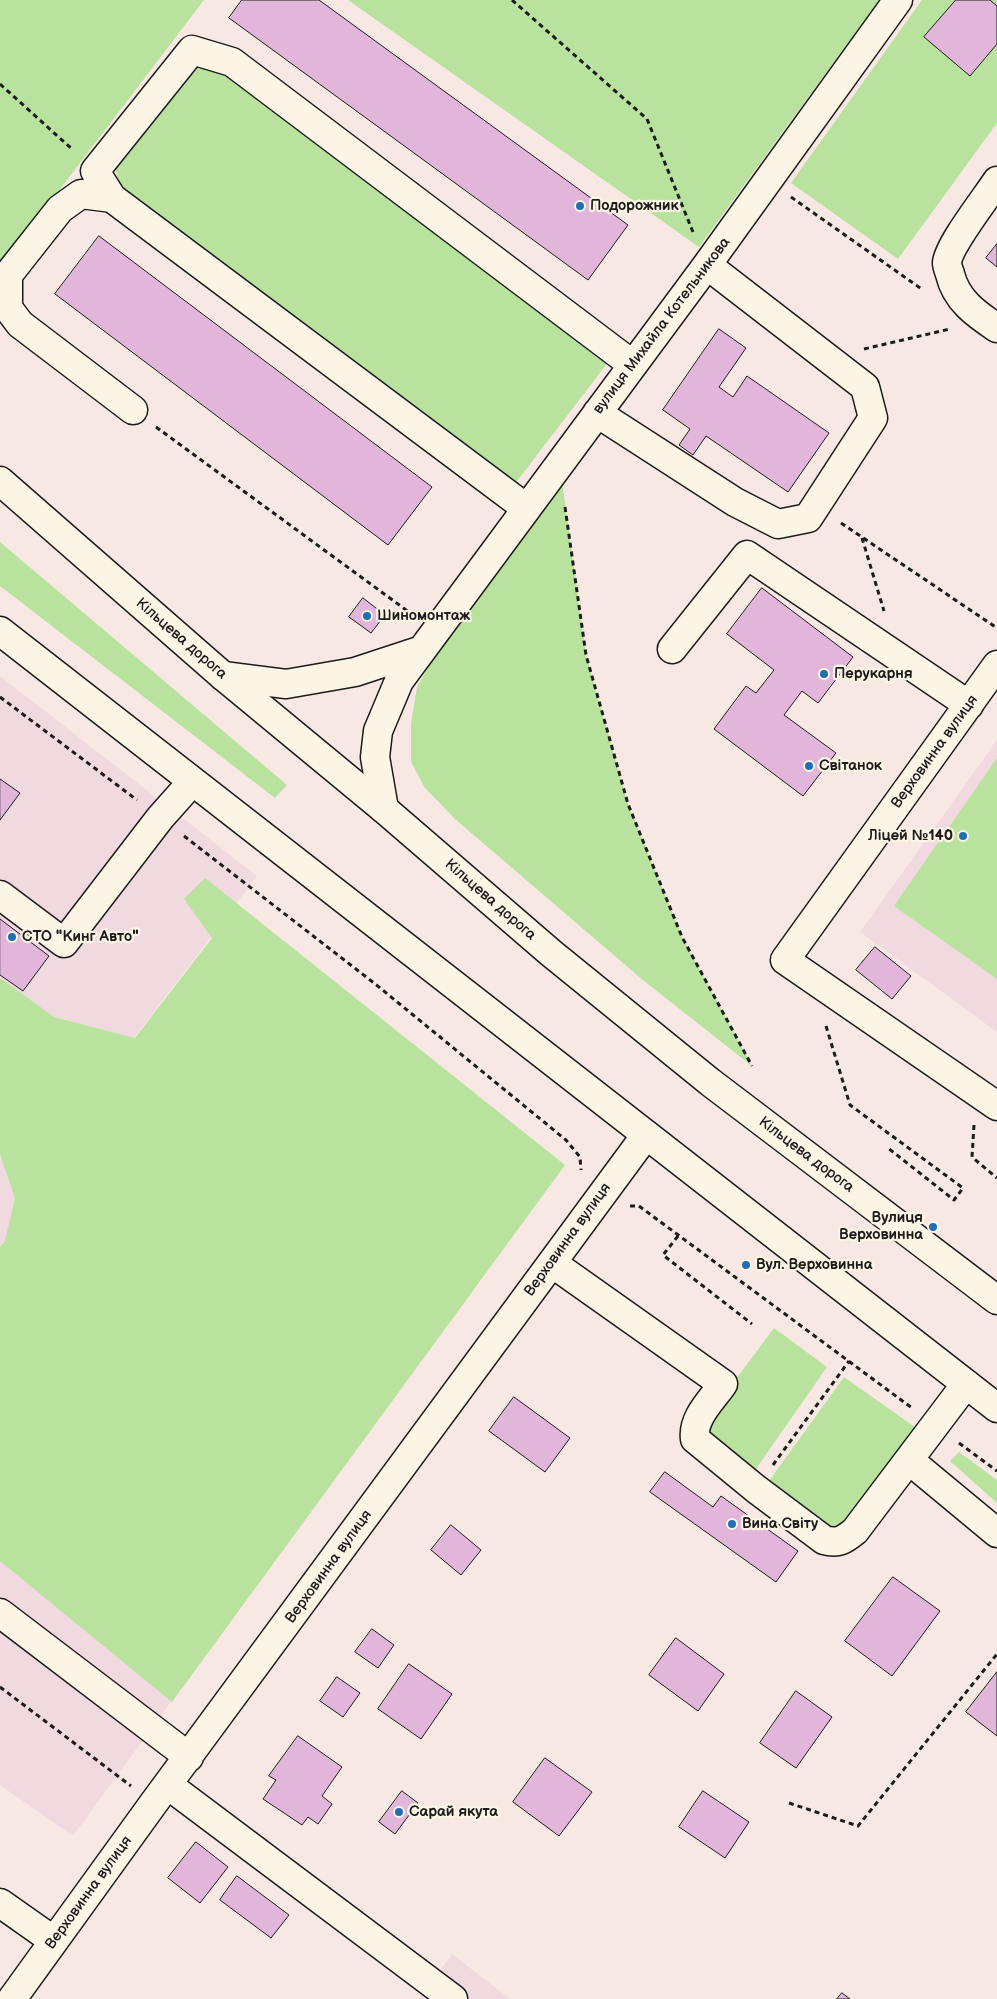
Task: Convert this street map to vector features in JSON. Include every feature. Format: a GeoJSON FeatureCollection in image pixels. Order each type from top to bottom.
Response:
{"type":"FeatureCollection","features":[{"type":"Feature","properties":{"kind":"main road","name":"вулиця Михайла Котельникова"},"geometry":{"type":"LineString","coordinates":[[384,809],[375,757],[378,731],[399,681],[769,181],[898,0]]}},
{"type":"Feature","properties":{"kind":"main road"},"geometry":{"type":"LineString","coordinates":[[526,508],[112,198],[95,171],[192,50],[232,62],[633,365]]}},
{"type":"Feature","properties":{"kind":"main road"},"geometry":{"type":"LineString","coordinates":[[992,324],[972,310],[960,297],[952,284],[947,263],[956,240],[997,181]]}},
{"type":"Feature","properties":{"kind":"main road"},"geometry":{"type":"LineString","coordinates":[[112,198],[81,194],[60,208],[8,275],[8,308],[20,324],[133,410]]}},
{"type":"Feature","properties":{"kind":"main road"},"geometry":{"type":"LineString","coordinates":[[597,413],[735,502],[778,524],[808,518],[873,418],[865,387],[707,265]]}},
{"type":"Feature","properties":{"kind":"main road","name":"Кільцева дорога"},"geometry":{"type":"LineString","coordinates":[[0,481],[223,676],[384,809],[551,953],[710,1082],[997,1300]]}},
{"type":"Feature","properties":{"kind":"main road"},"geometry":{"type":"LineString","coordinates":[[672,649],[747,555],[968,705]]}},
{"type":"Feature","properties":{"kind":"main road"},"geometry":{"type":"LineString","coordinates":[[0,631],[997,1408]]}},
{"type":"Feature","properties":{"kind":"main road"},"geometry":{"type":"LineString","coordinates":[[223,676],[286,684],[355,672],[429,641]]}},
{"type":"Feature","properties":{"kind":"main road","name":"Верховинна вулиця"},"geometry":{"type":"LineString","coordinates":[[986,1098],[785,960],[997,665]]}},
{"type":"Feature","properties":{"kind":"main road"},"geometry":{"type":"LineString","coordinates":[[0,895],[64,943],[160,818],[192,782]]}},
{"type":"Feature","properties":{"kind":"main road","name":"Верховинна вулиця"},"geometry":{"type":"LineString","coordinates":[[12,1999],[552,1263],[599,1196],[646,1135]]}},
{"type":"Feature","properties":{"kind":"main road"},"geometry":{"type":"LineString","coordinates":[[552,1263],[723,1384],[699,1418],[694,1430],[695,1439],[756,1489],[824,1540],[842,1541],[855,1531],[966,1384]]}},
{"type":"Feature","properties":{"kind":"main road"},"geometry":{"type":"LineString","coordinates":[[909,1460],[997,1533]]}},
{"type":"Feature","properties":{"kind":"main road"},"geometry":{"type":"LineString","coordinates":[[0,1613],[189,1757]]}},
{"type":"Feature","properties":{"kind":"main road"},"geometry":{"type":"LineString","coordinates":[[168,1785],[453,1999]]}},
{"type":"Feature","properties":{"kind":"main road"},"geometry":{"type":"LineString","coordinates":[[0,1903],[54,1942]]}},
{"type":"Feature","properties":{"kind":"path"},"geometry":{"type":"LineString","coordinates":[[512,0],[647,120],[707,265]]}},
{"type":"Feature","properties":{"kind":"path"},"geometry":{"type":"LineString","coordinates":[[0,84],[95,171]]}},
{"type":"Feature","properties":{"kind":"path"},"geometry":{"type":"LineString","coordinates":[[769,181],[930,295]]}},
{"type":"Feature","properties":{"kind":"path"},"geometry":{"type":"LineString","coordinates":[[827,358],[992,324]]}},
{"type":"Feature","properties":{"kind":"path"},"geometry":{"type":"LineString","coordinates":[[133,410],[429,641]]}},
{"type":"Feature","properties":{"kind":"path"},"geometry":{"type":"LineString","coordinates":[[564,500],[586,655],[628,804],[682,937],[752,1066]]}},
{"type":"Feature","properties":{"kind":"path"},"geometry":{"type":"LineString","coordinates":[[815,506],[997,628]]}},
{"type":"Feature","properties":{"kind":"path"},"geometry":{"type":"LineString","coordinates":[[862,537],[897,656]]}},
{"type":"Feature","properties":{"kind":"path"},"geometry":{"type":"LineString","coordinates":[[0,696],[374,983],[566,1140],[580,1156],[581,1169],[578,1182],[621,1212],[630,1206],[639,1206],[997,1471]]}},
{"type":"Feature","properties":{"kind":"path"},"geometry":{"type":"LineString","coordinates":[[825,1024],[850,1105],[963,1188],[954,1200],[888,1148]]}},
{"type":"Feature","properties":{"kind":"path"},"geometry":{"type":"LineString","coordinates":[[986,1098],[972,1156],[997,1178]]}},
{"type":"Feature","properties":{"kind":"path"},"geometry":{"type":"LineString","coordinates":[[678,1236],[663,1255],[752,1324]]}},
{"type":"Feature","properties":{"kind":"path"},"geometry":{"type":"LineString","coordinates":[[756,1489],[849,1361]]}},
{"type":"Feature","properties":{"kind":"path"},"geometry":{"type":"LineString","coordinates":[[789,1804],[858,1826],[997,1654]]}},
{"type":"Feature","properties":{"kind":"path"},"geometry":{"type":"LineString","coordinates":[[0,1687],[130,1786]]}},
{"type":"Feature","properties":{"kind":"shaded area"},"geometry":{"type":"Polygon","coordinates":[[[0,676],[257,876],[134,1038],[56,1017],[458,1308],[73,1836],[0,1785],[0,676]]]}},
{"type":"Feature","properties":{"kind":"shaded area","name":"Ліцей №140"},"geometry":{"type":"Polygon","coordinates":[[[997,740],[997,1032],[860,932],[997,740]]]}},
{"type":"Feature","properties":{"kind":"shaded area"},"geometry":{"type":"Polygon","coordinates":[[[452,1954],[510,1999],[419,1999],[452,1954]]]}},
{"type":"Feature","properties":{"kind":"green space"},"geometry":{"type":"Polygon","coordinates":[[[0,0],[204,0],[0,268],[0,0]]]}},
{"type":"Feature","properties":{"kind":"green space"},"geometry":{"type":"Polygon","coordinates":[[[348,0],[879,0],[699,247],[348,0]]]}},
{"type":"Feature","properties":{"kind":"green space"},"geometry":{"type":"Polygon","coordinates":[[[922,0],[997,0],[997,123],[898,259],[791,183],[922,0]]]}},
{"type":"Feature","properties":{"kind":"green space"},"geometry":{"type":"Polygon","coordinates":[[[199,64],[233,79],[609,361],[514,485],[122,190],[114,166],[199,64]]]}},
{"type":"Feature","properties":{"kind":"green space"},"geometry":{"type":"Polygon","coordinates":[[[562,481],[586,655],[628,804],[682,937],[752,1066],[644,981],[455,819],[425,788],[411,762],[411,723],[417,687],[440,646],[562,481]]]}},
{"type":"Feature","properties":{"kind":"green space"},"geometry":{"type":"Polygon","coordinates":[[[0,542],[287,785],[275,798],[0,586],[0,542]]]}},
{"type":"Feature","properties":{"kind":"green space"},"geometry":{"type":"Polygon","coordinates":[[[997,758],[997,979],[894,906],[997,758]]]}},
{"type":"Feature","properties":{"kind":"green space"},"geometry":{"type":"Polygon","coordinates":[[[205,878],[565,1165],[172,1702],[0,1561],[0,1247],[5,1241],[15,1198],[0,1154],[0,978],[54,1017],[135,1038],[212,938],[184,899],[205,878]]]}},
{"type":"Feature","properties":{"kind":"green space"},"geometry":{"type":"Polygon","coordinates":[[[774,1328],[827,1367],[753,1473],[708,1441],[706,1419],[774,1328]]]}},
{"type":"Feature","properties":{"kind":"green space"},"geometry":{"type":"Polygon","coordinates":[[[844,1377],[922,1432],[849,1525],[838,1529],[826,1527],[769,1481],[844,1377]]]}},
{"type":"Feature","properties":{"kind":"green space"},"geometry":{"type":"Polygon","coordinates":[[[959,1452],[997,1480],[997,1503],[950,1461],[959,1452]]]}},
{"type":"Feature","properties":{"kind":"building"},"geometry":{"type":"Polygon","coordinates":[[[242,0],[319,0],[628,225],[588,280],[229,18],[242,0]]]}},
{"type":"Feature","properties":{"kind":"building"},"geometry":{"type":"Polygon","coordinates":[[[956,0],[990,0],[997,6],[997,44],[970,76],[924,37],[956,0]]]}},
{"type":"Feature","properties":{"kind":"building"},"geometry":{"type":"Polygon","coordinates":[[[99,236],[432,487],[388,545],[55,294],[99,236]]]}},
{"type":"Feature","properties":{"kind":"building"},"geometry":{"type":"Polygon","coordinates":[[[997,244],[997,267],[986,258],[997,244]]]}},
{"type":"Feature","properties":{"kind":"building"},"geometry":{"type":"Polygon","coordinates":[[[719,329],[746,348],[719,387],[733,397],[747,376],[829,433],[788,492],[706,436],[693,455],[679,445],[690,429],[663,410],[719,329]]]}},
{"type":"Feature","properties":{"kind":"building"},"geometry":{"type":"Polygon","coordinates":[[[762,588],[853,657],[818,703],[802,691],[784,715],[836,753],[803,796],[714,729],[746,686],[756,693],[774,670],[727,634],[762,588]]]}},
{"type":"Feature","properties":{"kind":"building","name":"Шиномонтаж"},"geometry":{"type":"Polygon","coordinates":[[[363,598],[385,615],[371,633],[349,617],[363,598]]]}},
{"type":"Feature","properties":{"kind":"building"},"geometry":{"type":"Polygon","coordinates":[[[0,779],[20,793],[0,820],[0,779]]]}},
{"type":"Feature","properties":{"kind":"building","name":"СТО \"Кинг Авто\""},"geometry":{"type":"Polygon","coordinates":[[[0,919],[49,956],[23,991],[0,975],[0,919]]]}},
{"type":"Feature","properties":{"kind":"building"},"geometry":{"type":"Polygon","coordinates":[[[875,947],[911,976],[892,999],[856,970],[875,947]]]}},
{"type":"Feature","properties":{"kind":"building"},"geometry":{"type":"Polygon","coordinates":[[[514,1397],[570,1438],[545,1472],[489,1431],[514,1397]]]}},
{"type":"Feature","properties":{"kind":"building"},"geometry":{"type":"Polygon","coordinates":[[[665,1472],[713,1507],[721,1496],[798,1551],[776,1582],[650,1492],[665,1472]]]}},
{"type":"Feature","properties":{"kind":"building"},"geometry":{"type":"Polygon","coordinates":[[[451,1525],[481,1550],[461,1575],[431,1550],[451,1525]]]}},
{"type":"Feature","properties":{"kind":"building"},"geometry":{"type":"Polygon","coordinates":[[[893,1577],[940,1611],[892,1676],[845,1641],[893,1577]]]}},
{"type":"Feature","properties":{"kind":"building"},"geometry":{"type":"Polygon","coordinates":[[[372,1629],[394,1645],[378,1668],[355,1652],[372,1629]]]}},
{"type":"Feature","properties":{"kind":"building"},"geometry":{"type":"Polygon","coordinates":[[[676,1638],[724,1674],[698,1711],[649,1675],[676,1638]]]}},
{"type":"Feature","properties":{"kind":"building"},"geometry":{"type":"Polygon","coordinates":[[[409,1664],[452,1694],[421,1739],[378,1709],[409,1664]]]}},
{"type":"Feature","properties":{"kind":"building"},"geometry":{"type":"Polygon","coordinates":[[[997,1672],[997,1736],[966,1712],[997,1672]]]}},
{"type":"Feature","properties":{"kind":"building"},"geometry":{"type":"Polygon","coordinates":[[[337,1677],[360,1693],[343,1717],[320,1701],[337,1677]]]}},
{"type":"Feature","properties":{"kind":"building"},"geometry":{"type":"Polygon","coordinates":[[[796,1691],[832,1717],[796,1768],[760,1743],[796,1691]]]}},
{"type":"Feature","properties":{"kind":"building"},"geometry":{"type":"Polygon","coordinates":[[[298,1736],[342,1767],[322,1796],[332,1804],[318,1824],[308,1817],[302,1825],[263,1799],[276,1780],[269,1776],[298,1736]]]}},
{"type":"Feature","properties":{"kind":"building"},"geometry":{"type":"Polygon","coordinates":[[[545,1758],[592,1792],[559,1836],[513,1802],[545,1758]]]}},
{"type":"Feature","properties":{"kind":"building","name":"Сарай якута"},"geometry":{"type":"Polygon","coordinates":[[[402,1791],[418,1803],[395,1834],[379,1822],[402,1791]]]}},
{"type":"Feature","properties":{"kind":"building"},"geometry":{"type":"Polygon","coordinates":[[[703,1791],[749,1822],[725,1858],[679,1827],[703,1791]]]}},
{"type":"Feature","properties":{"kind":"building"},"geometry":{"type":"Polygon","coordinates":[[[196,1842],[228,1867],[200,1903],[168,1878],[196,1842]]]}},
{"type":"Feature","properties":{"kind":"building"},"geometry":{"type":"Polygon","coordinates":[[[237,1876],[289,1915],[271,1938],[220,1900],[237,1876]]]}},
{"type":"Feature","properties":{"kind":"building"},"geometry":{"type":"Polygon","coordinates":[[[842,1993],[850,1999],[837,1999],[842,1993]]]}},
{"type":"Feature","properties":{"kind":"place","name":"Подорожник"},"geometry":{"type":"Point","coordinates":[580,206]}},
{"type":"Feature","properties":{"kind":"place","name":"Шиномонтаж"},"geometry":{"type":"Point","coordinates":[367,616]}},
{"type":"Feature","properties":{"kind":"place","name":"Перукарня"},"geometry":{"type":"Point","coordinates":[824,674]}},
{"type":"Feature","properties":{"kind":"place","name":"Світанок"},"geometry":{"type":"Point","coordinates":[809,766]}},
{"type":"Feature","properties":{"kind":"place","name":"Ліцей №140"},"geometry":{"type":"Point","coordinates":[963,836]}},
{"type":"Feature","properties":{"kind":"place","name":"СТО \"Кинг Авто\""},"geometry":{"type":"Point","coordinates":[12,937]}},
{"type":"Feature","properties":{"kind":"place","name":"Вулиця Верховинна"},"geometry":{"type":"Point","coordinates":[933,1227]}},
{"type":"Feature","properties":{"kind":"place","name":"Вул. Верховинна"},"geometry":{"type":"Point","coordinates":[746,1265]}},
{"type":"Feature","properties":{"kind":"place","name":"Вина Світу"},"geometry":{"type":"Point","coordinates":[732,1524]}},
{"type":"Feature","properties":{"kind":"place","name":"Сарай якута"},"geometry":{"type":"Point","coordinates":[399,1812]}}]}
